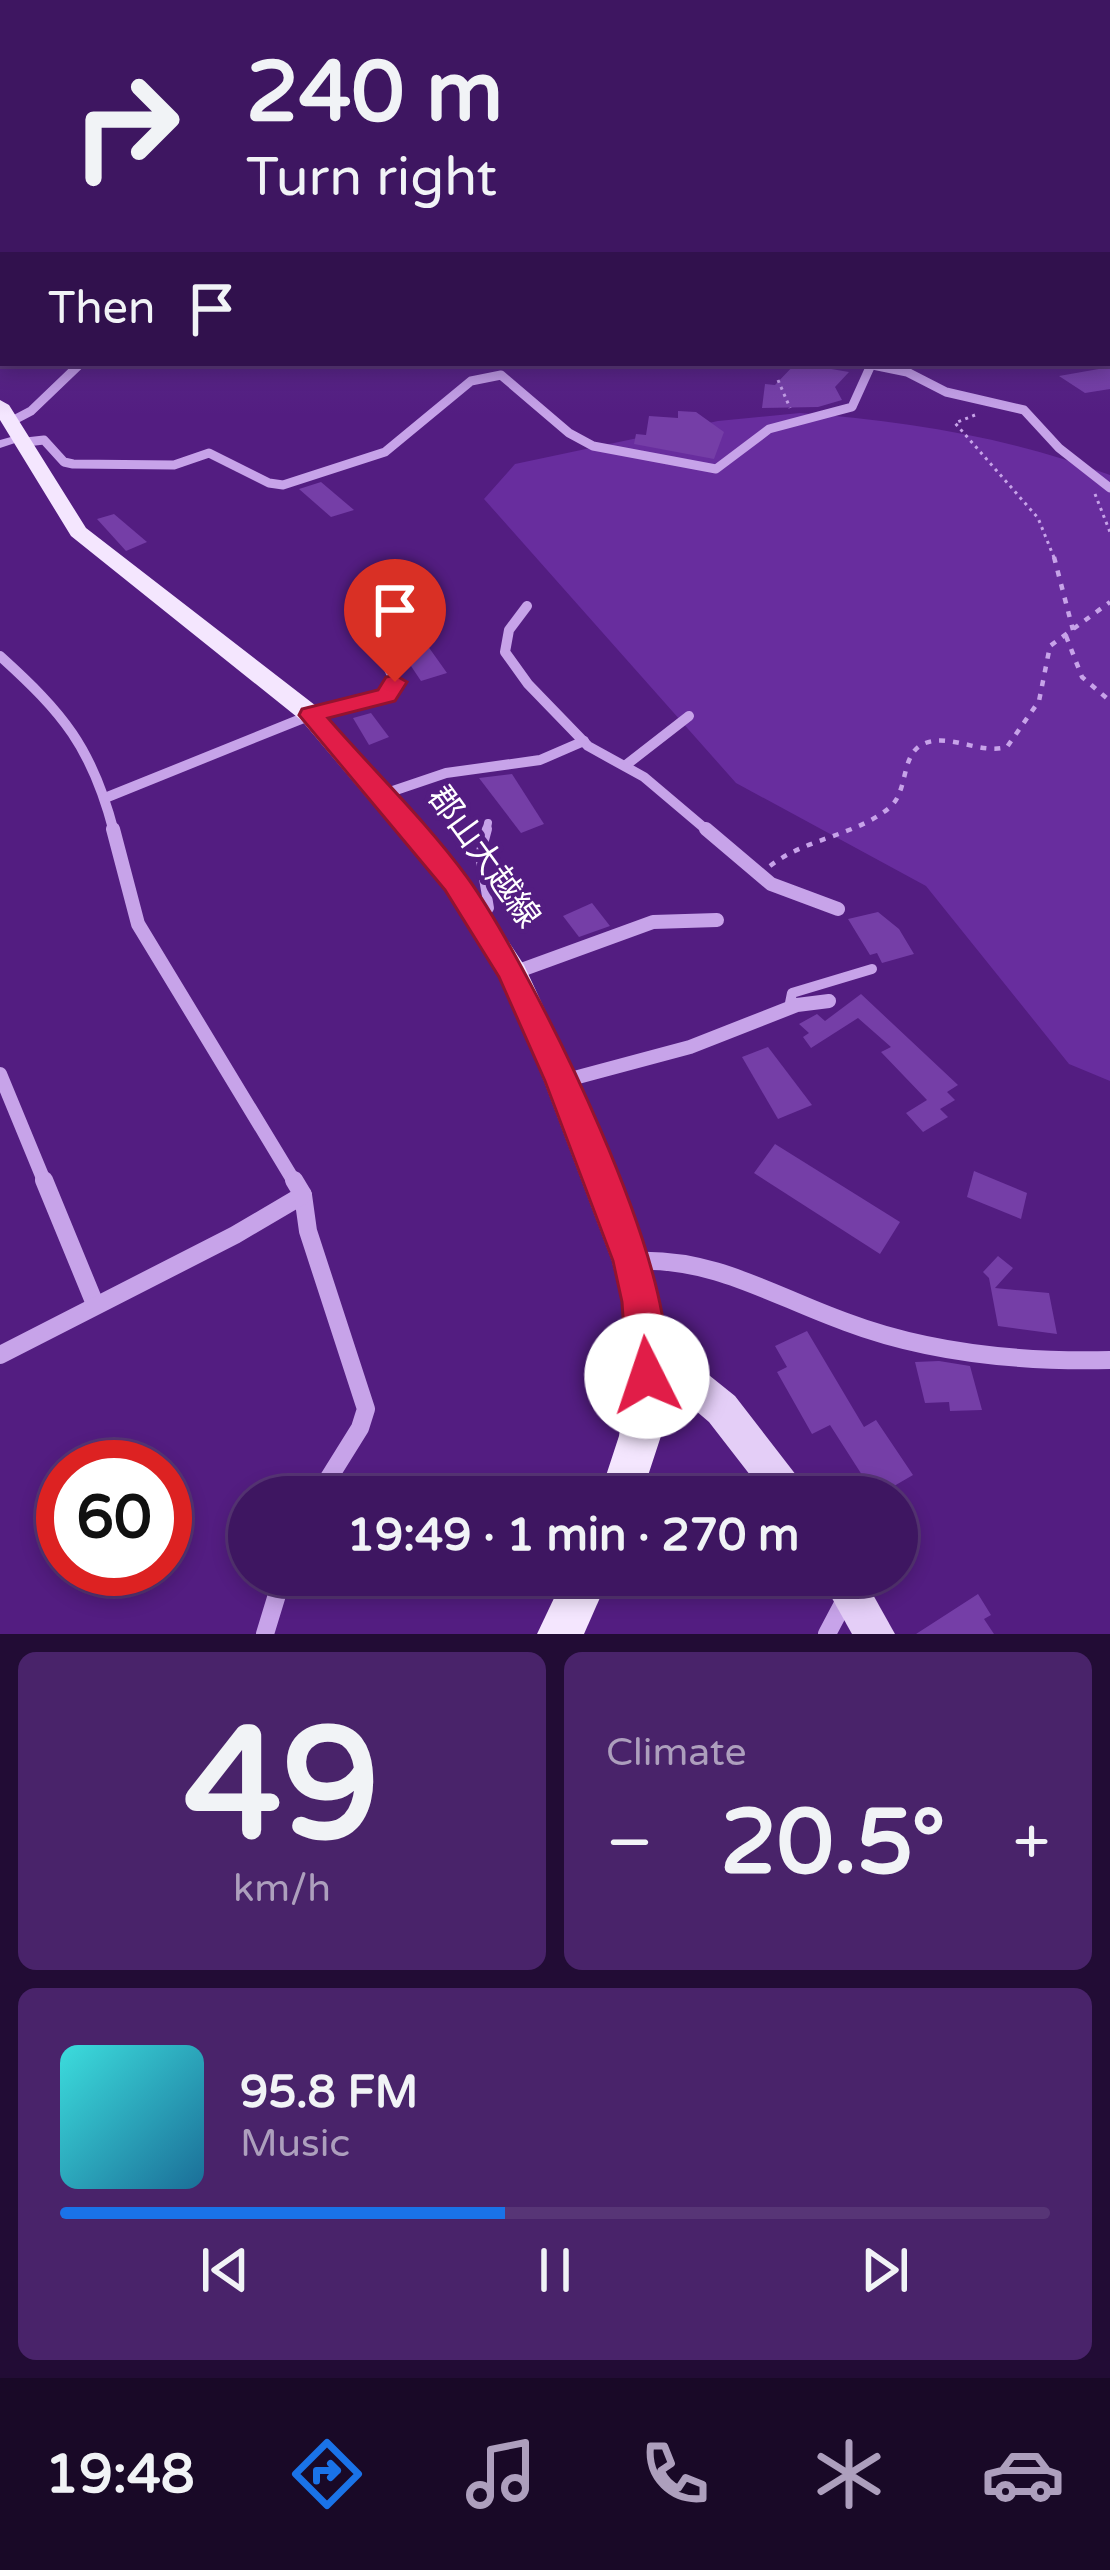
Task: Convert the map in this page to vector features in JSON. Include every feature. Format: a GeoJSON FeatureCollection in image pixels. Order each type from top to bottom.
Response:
{"type":"FeatureCollection","features":[{"type":"Feature","properties":{"kind":"main road","name":"郡山大越線"},"geometry":{"type":"LineString","coordinates":[[12,430],[78,532],[311,715],[455,883],[513,973],[562,1081],[632,1261],[646,1347],[640,1436],[627,1476]]}},
{"type":"Feature","properties":{"kind":"main road"},"geometry":{"type":"LineString","coordinates":[[646,1347],[722,1409],[774,1476]]}},
{"type":"Feature","properties":{"kind":"main road"},"geometry":{"type":"LineString","coordinates":[[560,1634],[578,1596]]}},
{"type":"Feature","properties":{"kind":"main road"},"geometry":{"type":"LineString","coordinates":[[851,1596],[875,1634]]}},
{"type":"Feature","properties":{"kind":"street"},"geometry":{"type":"LineString","coordinates":[[12,430],[76,366]]}},
{"type":"Feature","properties":{"kind":"street"},"geometry":{"type":"LineString","coordinates":[[12,430],[48,442],[64,462],[73,464],[174,466],[209,453],[274,485],[284,485],[386,452],[486,370],[511,380],[569,434],[592,446],[693,468],[728,465],[751,439],[793,420],[852,407],[866,366]]}},
{"type":"Feature","properties":{"kind":"street"},"geometry":{"type":"LineString","coordinates":[[877,366],[907,372],[946,392],[1000,402],[1030,414],[1054,444],[1110,488]]}},
{"type":"Feature","properties":{"kind":"street"},"geometry":{"type":"LineString","coordinates":[[105,797],[311,715],[391,692],[395,682],[375,638],[377,633],[438,604]]}},
{"type":"Feature","properties":{"kind":"street"},"geometry":{"type":"LineString","coordinates":[[527,606],[508,629],[505,652],[584,741],[626,765],[789,893],[838,909]]}},
{"type":"Feature","properties":{"kind":"street"},"geometry":{"type":"LineString","coordinates":[[0,656],[53,704],[75,732],[105,797],[138,924],[304,1195],[308,1231],[366,1409],[360,1428],[330,1476]]}},
{"type":"Feature","properties":{"kind":"street"},"geometry":{"type":"LineString","coordinates":[[626,765],[689,716]]}},
{"type":"Feature","properties":{"kind":"street"},"geometry":{"type":"LineString","coordinates":[[382,795],[446,773],[539,760],[584,741]]}},
{"type":"Feature","properties":{"kind":"street"},"geometry":{"type":"LineString","coordinates":[[513,973],[653,922],[717,920]]}},
{"type":"Feature","properties":{"kind":"street"},"geometry":{"type":"LineString","coordinates":[[562,1081],[690,1047],[789,1008],[829,1001]]}},
{"type":"Feature","properties":{"kind":"street"},"geometry":{"type":"LineString","coordinates":[[0,1074],[95,1304]]}},
{"type":"Feature","properties":{"kind":"street"},"geometry":{"type":"LineString","coordinates":[[0,1355],[304,1195]]}},
{"type":"Feature","properties":{"kind":"street"},"geometry":{"type":"LineString","coordinates":[[632,1261],[680,1261],[735,1271],[873,1330],[1020,1358],[1110,1360]]}},
{"type":"Feature","properties":{"kind":"street"},"geometry":{"type":"LineString","coordinates":[[265,1634],[277,1596]]}},
{"type":"Feature","properties":{"kind":"street"},"geometry":{"type":"LineString","coordinates":[[827,1634],[840,1596]]}},
{"type":"Feature","properties":{"kind":"lane"},"geometry":{"type":"LineString","coordinates":[[480,922],[490,908],[480,855],[488,823]]}},
{"type":"Feature","properties":{"kind":"lane"},"geometry":{"type":"LineString","coordinates":[[789,1008],[792,993],[872,969]]}},
{"type":"Feature","properties":{"kind":"path"},"geometry":{"type":"LineString","coordinates":[[778,380],[793,420]]}},
{"type":"Feature","properties":{"kind":"path"},"geometry":{"type":"LineString","coordinates":[[1000,402],[988,412],[955,422],[1037,518],[1052,550],[1073,630]]}},
{"type":"Feature","properties":{"kind":"path"},"geometry":{"type":"LineString","coordinates":[[1092,477],[1110,532]]}},
{"type":"Feature","properties":{"kind":"path"},"geometry":{"type":"LineString","coordinates":[[762,874],[802,842],[896,804],[909,775],[910,755],[920,745],[950,742],[991,751],[1007,747],[1039,701],[1047,650],[1110,602]]}},
{"type":"Feature","properties":{"kind":"path"},"geometry":{"type":"LineString","coordinates":[[1066,636],[1082,677],[1110,700]]}},
{"type":"Feature","properties":{"kind":"shaded area"},"geometry":{"type":"Polygon","coordinates":[[[800,413],[957,433],[1034,450],[1110,475],[1110,1081],[1069,1064],[926,886],[736,783],[484,499],[515,464],[718,421],[800,413]]]}},
{"type":"Feature","properties":{"kind":"building"},"geometry":{"type":"Polygon","coordinates":[[[793,366],[849,372],[835,387],[842,400],[818,407],[762,408],[765,384],[775,385],[793,366]]]}},
{"type":"Feature","properties":{"kind":"building"},"geometry":{"type":"Polygon","coordinates":[[[1110,367],[1110,389],[1085,393],[1059,376],[1110,367]]]}},
{"type":"Feature","properties":{"kind":"building"},"geometry":{"type":"Polygon","coordinates":[[[678,411],[696,412],[724,432],[714,459],[634,444],[636,434],[646,435],[649,416],[678,418],[678,411]]]}},
{"type":"Feature","properties":{"kind":"building"},"geometry":{"type":"Polygon","coordinates":[[[321,482],[354,510],[331,517],[299,489],[321,482]]]}},
{"type":"Feature","properties":{"kind":"building"},"geometry":{"type":"Polygon","coordinates":[[[114,514],[147,542],[126,551],[97,519],[114,514]]]}},
{"type":"Feature","properties":{"kind":"building"},"geometry":{"type":"Polygon","coordinates":[[[420,635],[447,673],[421,681],[405,657],[412,655],[402,640],[420,635]]]}},
{"type":"Feature","properties":{"kind":"building"},"geometry":{"type":"Polygon","coordinates":[[[371,713],[389,737],[369,745],[353,718],[371,713]]]}},
{"type":"Feature","properties":{"kind":"building"},"geometry":{"type":"Polygon","coordinates":[[[512,774],[544,824],[521,833],[479,778],[512,774]]]}},
{"type":"Feature","properties":{"kind":"building"},"geometry":{"type":"Polygon","coordinates":[[[592,903],[610,926],[579,937],[563,916],[592,903]]]}},
{"type":"Feature","properties":{"kind":"building"},"geometry":{"type":"Polygon","coordinates":[[[878,912],[899,929],[914,954],[882,963],[877,953],[870,955],[848,919],[878,912]]]}},
{"type":"Feature","properties":{"kind":"building"},"geometry":{"type":"Polygon","coordinates":[[[861,994],[958,1085],[947,1092],[955,1100],[940,1109],[948,1117],[923,1132],[906,1113],[927,1100],[881,1052],[891,1047],[858,1018],[811,1048],[803,1037],[809,1033],[799,1024],[817,1014],[825,1021],[861,994]]]}},
{"type":"Feature","properties":{"kind":"building"},"geometry":{"type":"Polygon","coordinates":[[[768,1047],[812,1105],[778,1119],[742,1057],[768,1047]]]}},
{"type":"Feature","properties":{"kind":"building"},"geometry":{"type":"Polygon","coordinates":[[[775,1144],[900,1222],[880,1254],[754,1173],[775,1144]]]}},
{"type":"Feature","properties":{"kind":"building"},"geometry":{"type":"Polygon","coordinates":[[[974,1171],[1027,1193],[1021,1219],[967,1197],[974,1171]]]}},
{"type":"Feature","properties":{"kind":"building"},"geometry":{"type":"Polygon","coordinates":[[[998,1256],[1013,1268],[995,1288],[1049,1293],[1057,1334],[998,1326],[989,1278],[983,1272],[998,1256]]]}},
{"type":"Feature","properties":{"kind":"building"},"geometry":{"type":"Polygon","coordinates":[[[807,1331],[864,1427],[876,1420],[913,1475],[863,1476],[830,1425],[812,1434],[777,1372],[787,1367],[775,1346],[807,1331]]]}},
{"type":"Feature","properties":{"kind":"building"},"geometry":{"type":"Polygon","coordinates":[[[915,1362],[970,1366],[982,1410],[950,1411],[949,1402],[925,1403],[915,1362]]]}},
{"type":"Feature","properties":{"kind":"building"},"geometry":{"type":"Polygon","coordinates":[[[978,1594],[991,1615],[984,1619],[994,1634],[916,1634],[978,1594]]]}},
{"type":"Feature","properties":{"kind":"route"},"geometry":{"type":"LineString","coordinates":[[395,682],[387,695],[311,715],[455,883],[513,973],[562,1081],[632,1261],[641,1302],[647,1376]]}}]}
